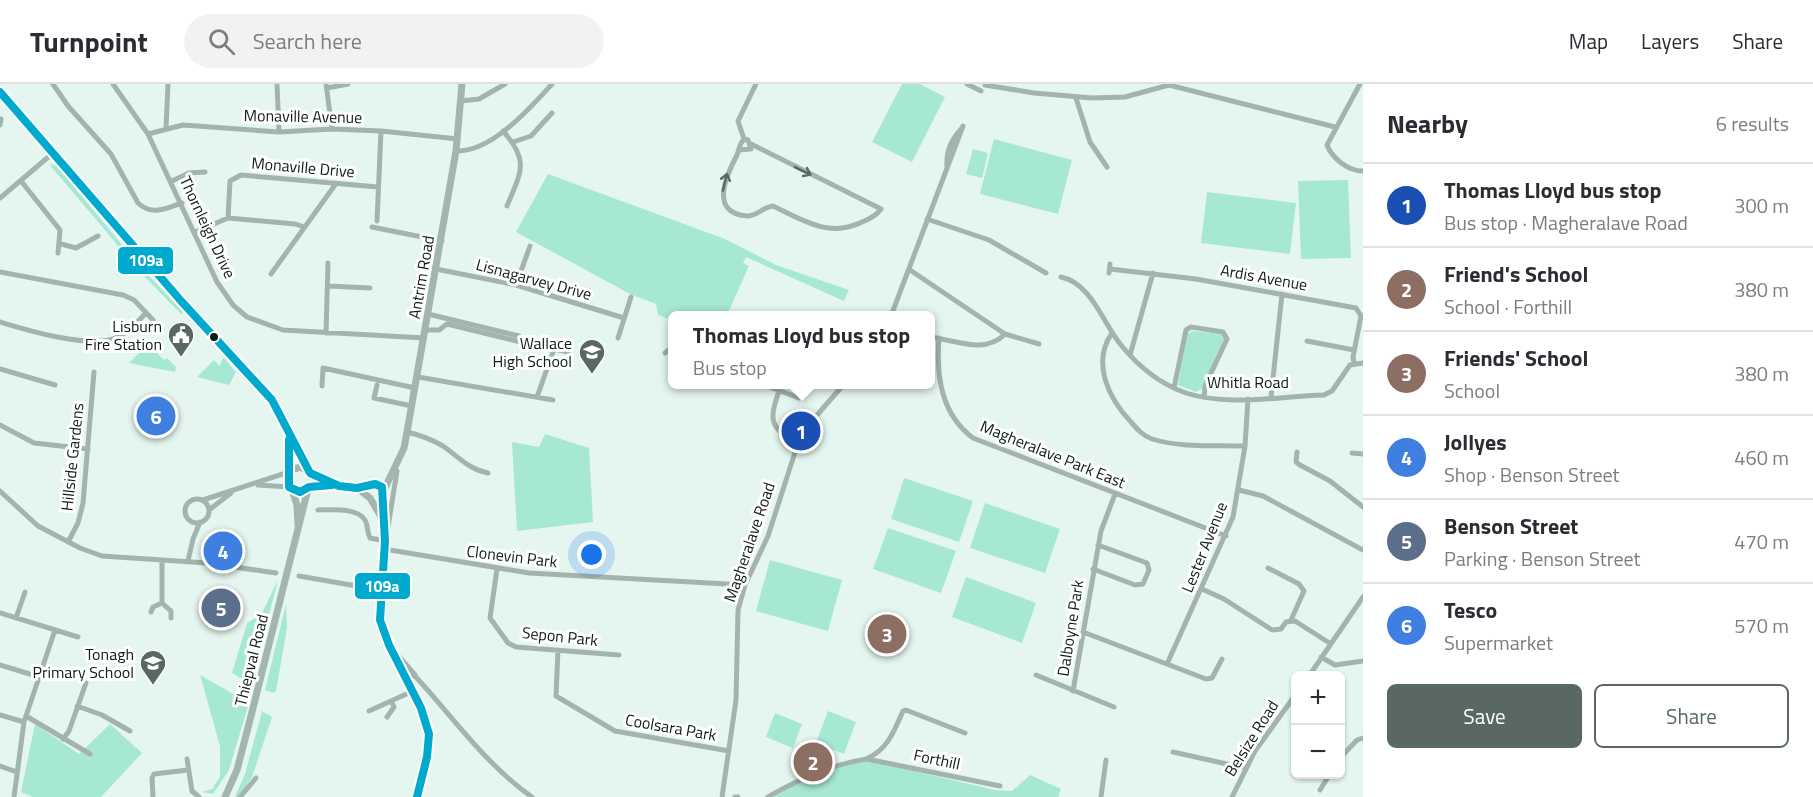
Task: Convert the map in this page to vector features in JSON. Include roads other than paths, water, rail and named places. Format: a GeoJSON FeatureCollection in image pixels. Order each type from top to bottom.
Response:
{"type":"FeatureCollection","features":[{"type":"Feature","properties":{"kind":"main road","name":"Antrim Road"},"geometry":{"type":"LineString","coordinates":[[422,781],[429,734],[413,691],[388,645],[380,620],[384,545],[383,494],[404,448],[442,241],[458,139],[462,84]]}},
{"type":"Feature","properties":{"kind":"main road"},"geometry":{"type":"LineString","coordinates":[[0,92],[182,302],[272,400],[312,480],[309,488]]}},
{"type":"Feature","properties":{"kind":"main road"},"geometry":{"type":"LineString","coordinates":[[286,424],[291,458],[287,480],[291,489],[300,492],[332,484],[357,488],[372,485],[380,486],[383,494],[377,500],[357,488]]}},
{"type":"Feature","properties":{"kind":"main road"},"geometry":{"type":"LineString","coordinates":[[290,472],[300,467],[332,484]]}},
{"type":"Feature","properties":{"kind":"main road","name":"Antrim Road"},"geometry":{"type":"LineString","coordinates":[[372,485],[394,471]]}},
{"type":"Feature","properties":{"kind":"main road"},"geometry":{"type":"LineString","coordinates":[[369,497],[368,489],[372,485]]}},
{"type":"Feature","properties":{"kind":"main road","name":"Thiepval Road"},"geometry":{"type":"LineString","coordinates":[[225,797],[237,770],[309,488]]}},
{"type":"Feature","properties":{"kind":"main road","name":"Thiepval Road"},"geometry":{"type":"LineString","coordinates":[[291,489],[297,505],[298,528]]}},
{"type":"Feature","properties":{"kind":"main road","name":"Antrim Road"},"geometry":{"type":"LineString","coordinates":[[369,497],[383,520]]}},
{"type":"Feature","properties":{"kind":"street"},"geometry":{"type":"LineString","coordinates":[[52,84],[68,106],[111,154],[138,203],[144,209],[160,211],[182,203]]}},
{"type":"Feature","properties":{"kind":"street","name":"Thornleigh Drive"},"geometry":{"type":"LineString","coordinates":[[112,84],[148,134],[172,181],[217,282],[233,305],[247,317],[283,330],[424,338]]}},
{"type":"Feature","properties":{"kind":"street"},"geometry":{"type":"LineString","coordinates":[[166,128],[168,84]]}},
{"type":"Feature","properties":{"kind":"street"},"geometry":{"type":"LineString","coordinates":[[277,84],[279,132]]}},
{"type":"Feature","properties":{"kind":"street"},"geometry":{"type":"LineString","coordinates":[[332,129],[326,86],[348,84]]}},
{"type":"Feature","properties":{"kind":"street"},"geometry":{"type":"LineString","coordinates":[[461,101],[479,99],[505,84]]}},
{"type":"Feature","properties":{"kind":"street"},"geometry":{"type":"LineString","coordinates":[[456,151],[474,149],[503,131],[522,116],[552,84]]}},
{"type":"Feature","properties":{"kind":"street"},"geometry":{"type":"LineString","coordinates":[[744,139],[738,146],[739,150],[725,177],[723,197],[730,208],[738,214],[753,216],[773,206],[812,224],[838,231],[849,229],[872,218],[881,208],[744,139],[738,121],[756,84]]}},
{"type":"Feature","properties":{"kind":"street"},"geometry":{"type":"LineString","coordinates":[[967,84],[981,91]]}},
{"type":"Feature","properties":{"kind":"street"},"geometry":{"type":"LineString","coordinates":[[1360,84],[1335,127],[1327,146],[1332,157],[1360,171]]}},
{"type":"Feature","properties":{"kind":"street"},"geometry":{"type":"LineString","coordinates":[[985,85],[1076,98],[1125,97],[1169,85],[1335,127]]}},
{"type":"Feature","properties":{"kind":"street"},"geometry":{"type":"LineString","coordinates":[[1076,98],[1090,142],[1107,167]]}},
{"type":"Feature","properties":{"kind":"street"},"geometry":{"type":"LineString","coordinates":[[513,142],[531,136],[552,113]]}},
{"type":"Feature","properties":{"kind":"street"},"geometry":{"type":"LineString","coordinates":[[0,125],[1,119]]}},
{"type":"Feature","properties":{"kind":"street","name":"Monaville Avenue"},"geometry":{"type":"LineString","coordinates":[[148,134],[183,125],[279,132],[332,129],[381,131],[458,139]]}},
{"type":"Feature","properties":{"kind":"street"},"geometry":{"type":"LineString","coordinates":[[893,311],[947,168],[960,150],[963,126],[953,138],[946,154],[947,168]]}},
{"type":"Feature","properties":{"kind":"street","name":"Monaville Drive"},"geometry":{"type":"LineString","coordinates":[[377,221],[381,131]]}},
{"type":"Feature","properties":{"kind":"street"},"geometry":{"type":"LineString","coordinates":[[503,131],[521,155],[521,170],[507,206]]}},
{"type":"Feature","properties":{"kind":"street"},"geometry":{"type":"LineString","coordinates":[[739,150],[747,151],[752,147],[751,144]]}},
{"type":"Feature","properties":{"kind":"street"},"geometry":{"type":"LineString","coordinates":[[0,198],[53,153]]}},
{"type":"Feature","properties":{"kind":"street"},"geometry":{"type":"LineString","coordinates":[[172,181],[189,173],[205,172]]}},
{"type":"Feature","properties":{"kind":"street","name":"Monaville Drive"},"geometry":{"type":"LineString","coordinates":[[228,219],[230,181],[241,175],[378,187]]}},
{"type":"Feature","properties":{"kind":"street"},"geometry":{"type":"LineString","coordinates":[[21,181],[54,219],[60,230],[61,244],[58,253]]}},
{"type":"Feature","properties":{"kind":"street"},"geometry":{"type":"LineString","coordinates":[[271,274],[335,184]]}},
{"type":"Feature","properties":{"kind":"street"},"geometry":{"type":"LineString","coordinates":[[195,232],[228,219],[304,227]]}},
{"type":"Feature","properties":{"kind":"street"},"geometry":{"type":"LineString","coordinates":[[927,219],[989,240],[1046,273]]}},
{"type":"Feature","properties":{"kind":"street"},"geometry":{"type":"LineString","coordinates":[[372,227],[442,241]]}},
{"type":"Feature","properties":{"kind":"street"},"geometry":{"type":"LineString","coordinates":[[61,244],[76,248],[98,236]]}},
{"type":"Feature","properties":{"kind":"street"},"geometry":{"type":"LineString","coordinates":[[516,285],[530,246]]}},
{"type":"Feature","properties":{"kind":"street"},"geometry":{"type":"LineString","coordinates":[[326,333],[328,263]]}},
{"type":"Feature","properties":{"kind":"street","name":"Lisnagarvey Drive"},"geometry":{"type":"LineString","coordinates":[[436,269],[516,285],[624,318]]}},
{"type":"Feature","properties":{"kind":"street","name":"Ardis Avenue"},"geometry":{"type":"LineString","coordinates":[[1110,269],[1153,273],[1356,308],[1361,316],[1354,350],[1354,363]]}},
{"type":"Feature","properties":{"kind":"street"},"geometry":{"type":"LineString","coordinates":[[910,270],[1005,334],[1039,344]]}},
{"type":"Feature","properties":{"kind":"street"},"geometry":{"type":"LineString","coordinates":[[0,272],[123,295],[134,300],[153,321]]}},
{"type":"Feature","properties":{"kind":"street"},"geometry":{"type":"LineString","coordinates":[[1130,355],[1153,273]]}},
{"type":"Feature","properties":{"kind":"street","name":"Whitla Road"},"geometry":{"type":"LineString","coordinates":[[1061,277],[1073,281],[1130,355],[1160,381],[1203,397],[1248,399],[1324,394],[1332,391],[1354,363]]}},
{"type":"Feature","properties":{"kind":"street"},"geometry":{"type":"LineString","coordinates":[[328,286],[370,288]]}},
{"type":"Feature","properties":{"kind":"street"},"geometry":{"type":"LineString","coordinates":[[1271,397],[1282,294]]}},
{"type":"Feature","properties":{"kind":"street"},"geometry":{"type":"LineString","coordinates":[[618,338],[631,297]]}},
{"type":"Feature","properties":{"kind":"street"},"geometry":{"type":"LineString","coordinates":[[0,322],[49,336],[95,340],[116,338],[146,313]]}},
{"type":"Feature","properties":{"kind":"street"},"geometry":{"type":"LineString","coordinates":[[426,330],[439,330],[447,324],[520,339],[428,314]]}},
{"type":"Feature","properties":{"kind":"street"},"geometry":{"type":"LineString","coordinates":[[1174,388],[1186,330],[1191,327],[1221,331],[1227,339],[1205,386],[1203,397]]}},
{"type":"Feature","properties":{"kind":"street"},"geometry":{"type":"LineString","coordinates":[[1112,333],[1104,355],[1107,386],[1116,405],[1141,433],[1165,442],[1245,446]]}},
{"type":"Feature","properties":{"kind":"street"},"geometry":{"type":"LineString","coordinates":[[935,338],[986,346],[997,342],[1005,334]]}},
{"type":"Feature","properties":{"kind":"street","name":"Magheralave Park East"},"geometry":{"type":"LineString","coordinates":[[939,338],[939,378],[943,393],[952,417],[965,433],[984,443],[1226,536]]}},
{"type":"Feature","properties":{"kind":"street"},"geometry":{"type":"LineString","coordinates":[[1307,341],[1354,350]]}},
{"type":"Feature","properties":{"kind":"street"},"geometry":{"type":"LineString","coordinates":[[544,347],[568,352]]}},
{"type":"Feature","properties":{"kind":"street"},"geometry":{"type":"LineString","coordinates":[[537,398],[554,349]]}},
{"type":"Feature","properties":{"kind":"street"},"geometry":{"type":"LineString","coordinates":[[665,353],[668,349]]}},
{"type":"Feature","properties":{"kind":"street"},"geometry":{"type":"LineString","coordinates":[[1354,363],[1363,363]]}},
{"type":"Feature","properties":{"kind":"street"},"geometry":{"type":"LineString","coordinates":[[322,386],[323,368],[415,388]]}},
{"type":"Feature","properties":{"kind":"street"},"geometry":{"type":"LineString","coordinates":[[0,369],[55,385]]}},
{"type":"Feature","properties":{"kind":"street","name":"Hillside Gardens"},"geometry":{"type":"LineString","coordinates":[[68,542],[78,523],[83,503],[94,372]]}},
{"type":"Feature","properties":{"kind":"street"},"geometry":{"type":"LineString","coordinates":[[417,376],[553,400]]}},
{"type":"Feature","properties":{"kind":"street"},"geometry":{"type":"LineString","coordinates":[[377,385],[374,398],[412,406]]}},
{"type":"Feature","properties":{"kind":"street"},"geometry":{"type":"LineString","coordinates":[[774,389],[799,398]]}},
{"type":"Feature","properties":{"kind":"street","name":"Magheralave Road"},"geometry":{"type":"LineString","coordinates":[[722,797],[736,699],[738,610],[745,585],[768,536],[798,443],[811,422],[839,389]]}},
{"type":"Feature","properties":{"kind":"street"},"geometry":{"type":"LineString","coordinates":[[779,391],[772,412],[772,421],[785,436],[798,443]]}},
{"type":"Feature","properties":{"kind":"street","name":"Lester Avenue"},"geometry":{"type":"LineString","coordinates":[[1167,664],[1226,536],[1239,490],[1248,399]]}},
{"type":"Feature","properties":{"kind":"street"},"geometry":{"type":"LineString","coordinates":[[0,425],[34,443],[88,448]]}},
{"type":"Feature","properties":{"kind":"street"},"geometry":{"type":"LineString","coordinates":[[407,432],[426,437],[453,453],[468,467],[488,472]]}},
{"type":"Feature","properties":{"kind":"street"},"geometry":{"type":"LineString","coordinates":[[1297,452],[1296,462],[1330,481],[1363,507]]}},
{"type":"Feature","properties":{"kind":"street"},"geometry":{"type":"LineString","coordinates":[[1352,453],[1363,454]]}},
{"type":"Feature","properties":{"kind":"street"},"geometry":{"type":"LineString","coordinates":[[384,531],[388,527],[394,471]]}},
{"type":"Feature","properties":{"kind":"street"},"geometry":{"type":"LineString","coordinates":[[193,539],[185,513],[187,502],[195,498],[203,500],[290,472]]}},
{"type":"Feature","properties":{"kind":"street"},"geometry":{"type":"LineString","coordinates":[[254,485],[291,489]]}},
{"type":"Feature","properties":{"kind":"street"},"geometry":{"type":"LineString","coordinates":[[0,490],[33,522],[68,542],[102,556],[188,561],[276,573]]}},
{"type":"Feature","properties":{"kind":"street"},"geometry":{"type":"LineString","coordinates":[[188,561],[200,522],[207,517],[209,510],[235,490]]}},
{"type":"Feature","properties":{"kind":"street"},"geometry":{"type":"LineString","coordinates":[[1239,490],[1263,496],[1363,550]]}},
{"type":"Feature","properties":{"kind":"street"},"geometry":{"type":"LineString","coordinates":[[383,494],[393,496]]}},
{"type":"Feature","properties":{"kind":"street","name":"Dalboyne Park"},"geometry":{"type":"LineString","coordinates":[[1073,691],[1098,545],[1115,494]]}},
{"type":"Feature","properties":{"kind":"street"},"geometry":{"type":"LineString","coordinates":[[203,500],[209,510]]}},
{"type":"Feature","properties":{"kind":"street"},"geometry":{"type":"LineString","coordinates":[[318,510],[343,510],[360,516],[365,520],[366,531],[370,538],[384,545]]}},
{"type":"Feature","properties":{"kind":"street"},"geometry":{"type":"LineString","coordinates":[[189,520],[200,522]]}},
{"type":"Feature","properties":{"kind":"street","name":"Clonevin Park"},"geometry":{"type":"LineString","coordinates":[[384,545],[497,568],[591,578],[745,585]]}},
{"type":"Feature","properties":{"kind":"street","name":"Dalboyne Park"},"geometry":{"type":"LineString","coordinates":[[1093,569],[1135,585],[1143,584],[1149,570],[1147,563],[1098,545]]}},
{"type":"Feature","properties":{"kind":"street"},"geometry":{"type":"LineString","coordinates":[[162,561],[162,603],[171,611],[171,618]]}},
{"type":"Feature","properties":{"kind":"street","name":"Sepon Park"},"geometry":{"type":"LineString","coordinates":[[497,568],[490,618],[508,643],[516,647],[619,655]]}},
{"type":"Feature","properties":{"kind":"street"},"geometry":{"type":"LineString","coordinates":[[1202,589],[1224,599],[1272,630],[1281,629],[1290,620],[1304,591],[1299,584],[1268,568]]}},
{"type":"Feature","properties":{"kind":"street"},"geometry":{"type":"LineString","coordinates":[[299,576],[380,590]]}},
{"type":"Feature","properties":{"kind":"street"},"geometry":{"type":"LineString","coordinates":[[16,618],[25,592]]}},
{"type":"Feature","properties":{"kind":"street"},"geometry":{"type":"LineString","coordinates":[[1312,671],[1363,597]]}},
{"type":"Feature","properties":{"kind":"street"},"geometry":{"type":"LineString","coordinates":[[151,612],[157,604],[162,603]]}},
{"type":"Feature","properties":{"kind":"street"},"geometry":{"type":"LineString","coordinates":[[0,613],[78,637]]}},
{"type":"Feature","properties":{"kind":"street"},"geometry":{"type":"LineString","coordinates":[[1290,620],[1301,623],[1331,644]]}},
{"type":"Feature","properties":{"kind":"street"},"geometry":{"type":"LineString","coordinates":[[14,797],[25,719],[55,630]]}},
{"type":"Feature","properties":{"kind":"street"},"geometry":{"type":"LineString","coordinates":[[1083,632],[1206,679],[1212,678],[1222,659]]}},
{"type":"Feature","properties":{"kind":"street"},"geometry":{"type":"LineString","coordinates":[[388,645],[484,755],[532,797]]}},
{"type":"Feature","properties":{"kind":"street","name":"Coolsara Park"},"geometry":{"type":"LineString","coordinates":[[558,651],[556,696],[611,730],[729,751]]}},
{"type":"Feature","properties":{"kind":"street"},"geometry":{"type":"LineString","coordinates":[[1321,657],[1335,665],[1363,661]]}},
{"type":"Feature","properties":{"kind":"street"},"geometry":{"type":"LineString","coordinates":[[0,664],[39,677]]}},
{"type":"Feature","properties":{"kind":"street"},"geometry":{"type":"LineString","coordinates":[[405,675],[415,676]]}},
{"type":"Feature","properties":{"kind":"street","name":"Dalboyne Park"},"geometry":{"type":"LineString","coordinates":[[1036,675],[1114,706]]}},
{"type":"Feature","properties":{"kind":"street"},"geometry":{"type":"LineString","coordinates":[[63,739],[86,683]]}},
{"type":"Feature","properties":{"kind":"street"},"geometry":{"type":"LineString","coordinates":[[369,711],[392,703],[413,691]]}},
{"type":"Feature","properties":{"kind":"street","name":"Belsize Road"},"geometry":{"type":"LineString","coordinates":[[1232,797],[1245,768],[1291,701]]}},
{"type":"Feature","properties":{"kind":"street"},"geometry":{"type":"LineString","coordinates":[[387,717],[394,707],[392,703]]}},
{"type":"Feature","properties":{"kind":"street"},"geometry":{"type":"LineString","coordinates":[[77,706],[102,715],[130,731]]}},
{"type":"Feature","properties":{"kind":"street","name":"Forthill"},"geometry":{"type":"LineString","coordinates":[[768,797],[804,777],[851,761],[867,759],[880,753],[888,743],[903,711],[906,710],[965,733]]}},
{"type":"Feature","properties":{"kind":"street"},"geometry":{"type":"LineString","coordinates":[[0,715],[25,719],[90,754]]}},
{"type":"Feature","properties":{"kind":"street"},"geometry":{"type":"LineString","coordinates":[[1345,754],[1357,740],[1363,738]]}},
{"type":"Feature","properties":{"kind":"street"},"geometry":{"type":"LineString","coordinates":[[1173,752],[1245,768]]}},
{"type":"Feature","properties":{"kind":"street"},"geometry":{"type":"LineString","coordinates":[[187,759],[191,794],[199,797]]}},
{"type":"Feature","properties":{"kind":"street","name":"Forthill"},"geometry":{"type":"LineString","coordinates":[[867,759],[1000,786]]}},
{"type":"Feature","properties":{"kind":"street"},"geometry":{"type":"LineString","coordinates":[[1101,797],[1106,760]]}},
{"type":"Feature","properties":{"kind":"street"},"geometry":{"type":"LineString","coordinates":[[0,766],[17,772]]}},
{"type":"Feature","properties":{"kind":"street"},"geometry":{"type":"LineString","coordinates":[[153,797],[152,778],[154,774],[188,770]]}},
{"type":"Feature","properties":{"kind":"street"},"geometry":{"type":"LineString","coordinates":[[240,797],[256,778]]}},
{"type":"Feature","properties":{"kind":"street"},"geometry":{"type":"LineString","coordinates":[[1320,790],[1327,779]]}},
{"type":"Feature","properties":{"kind":"place","name":"Lisburn Fire Station"},"geometry":{"type":"Point","coordinates":[181,358]}},
{"type":"Feature","properties":{"kind":"place","name":"Wallace High School"},"geometry":{"type":"Point","coordinates":[592,375]}},
{"type":"Feature","properties":{"kind":"place","name":"Tesco"},"geometry":{"type":"Point","coordinates":[156,416]}},
{"type":"Feature","properties":{"kind":"place","name":"Thomas Lloyd bus stop"},"geometry":{"type":"Point","coordinates":[801,431]}},
{"type":"Feature","properties":{"kind":"place","name":"Jollyes"},"geometry":{"type":"Point","coordinates":[223,551]}},
{"type":"Feature","properties":{"kind":"place","name":"Benson Street"},"geometry":{"type":"Point","coordinates":[221,608]}},
{"type":"Feature","properties":{"kind":"place","name":"Friends' School"},"geometry":{"type":"Point","coordinates":[887,634]}},
{"type":"Feature","properties":{"kind":"place","name":"Tonagh Primary School"},"geometry":{"type":"Point","coordinates":[153,686]}},
{"type":"Feature","properties":{"kind":"place","name":"Friend's School"},"geometry":{"type":"Point","coordinates":[813,762]}}]}
